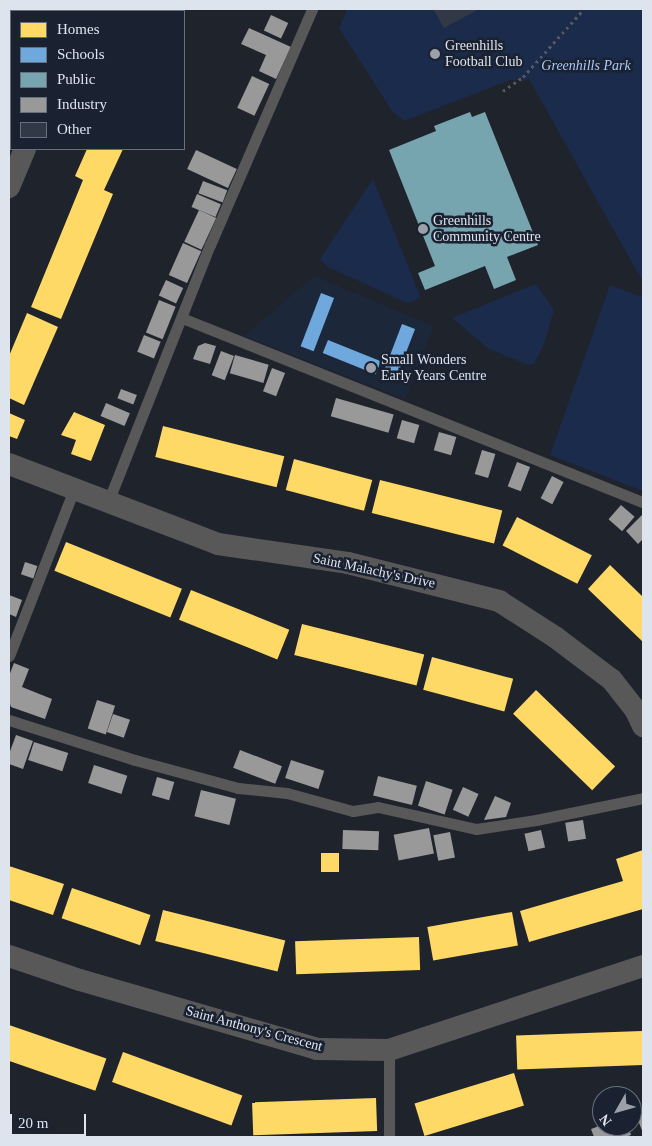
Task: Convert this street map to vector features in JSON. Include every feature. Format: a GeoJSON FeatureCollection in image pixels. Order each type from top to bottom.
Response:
{"type":"FeatureCollection","features":[{"type":"Feature","properties":{"kind":"street"},"geometry":{"type":"LineString","coordinates":[[9,187],[25,150]]}},
{"type":"Feature","properties":{"kind":"street","name":"Saint Malachy's Drive"},"geometry":{"type":"LineString","coordinates":[[9,464],[218,544],[348,563],[499,600],[555,636],[612,680],[636,711],[643,726]]}},
{"type":"Feature","properties":{"kind":"street","name":"Saint Anthony's Crescent"},"geometry":{"type":"LineString","coordinates":[[9,956],[80,980],[317,1049],[389,1050],[643,966]]}},
{"type":"Feature","properties":{"kind":"lane"},"geometry":{"type":"LineString","coordinates":[[108,502],[210,245],[312,9]]}},
{"type":"Feature","properties":{"kind":"lane"},"geometry":{"type":"LineString","coordinates":[[182,318],[643,502]]}},
{"type":"Feature","properties":{"kind":"lane"},"geometry":{"type":"LineString","coordinates":[[9,656],[74,489]]}},
{"type":"Feature","properties":{"kind":"lane"},"geometry":{"type":"LineString","coordinates":[[9,720],[135,760],[238,788],[287,793],[353,811],[378,807],[476,828],[536,820],[643,798]]}},
{"type":"Feature","properties":{"kind":"lane"},"geometry":{"type":"LineString","coordinates":[[389,1050],[389,1137]]}},
{"type":"Feature","properties":{"kind":"path"},"geometry":{"type":"LineString","coordinates":[[503,91],[524,76],[584,9]]}},
{"type":"Feature","properties":{"kind":"shaded area","name":"Small Wonders Early Years Centre"},"geometry":{"type":"Polygon","coordinates":[[[314,276],[434,326],[405,399],[244,336],[314,276]]]}},
{"type":"Feature","properties":{"kind":"green space","name":"Greenhills Park"},"geometry":{"type":"Polygon","coordinates":[[[347,9],[643,9],[643,282],[529,79],[525,81],[510,80],[404,121],[392,111],[339,28],[347,9]]]}},
{"type":"Feature","properties":{"kind":"green space"},"geometry":{"type":"Polygon","coordinates":[[[373,179],[421,298],[407,303],[328,267],[320,259],[373,179]]]}},
{"type":"Feature","properties":{"kind":"green space"},"geometry":{"type":"Polygon","coordinates":[[[536,284],[554,310],[544,344],[534,364],[528,365],[489,349],[452,318],[536,284]]]}},
{"type":"Feature","properties":{"kind":"green space"},"geometry":{"type":"Polygon","coordinates":[[[610,285],[643,297],[643,491],[550,455],[610,285]]]}},
{"type":"Feature","properties":{"kind":"building: Homes"},"geometry":{"type":"Polygon","coordinates":[[[148,9],[185,9],[185,10],[148,9]]]}},
{"type":"Feature","properties":{"kind":"building: Homes"},"geometry":{"type":"Polygon","coordinates":[[[87,150],[123,150],[104,190],[113,194],[61,319],[31,307],[83,180],[75,176],[87,150]]]}},
{"type":"Feature","properties":{"kind":"building: Homes"},"geometry":{"type":"Polygon","coordinates":[[[27,313],[58,327],[24,405],[9,398],[9,356],[27,313]]]}},
{"type":"Feature","properties":{"kind":"building: Homes"},"geometry":{"type":"Polygon","coordinates":[[[74,412],[105,425],[91,461],[71,454],[76,440],[61,435],[74,412]]]}},
{"type":"Feature","properties":{"kind":"building: Homes"},"geometry":{"type":"Polygon","coordinates":[[[9,413],[25,420],[17,439],[9,436],[9,413]]]}},
{"type":"Feature","properties":{"kind":"building: Homes"},"geometry":{"type":"Polygon","coordinates":[[[163,426],[284,456],[277,487],[155,457],[163,426]]]}},
{"type":"Feature","properties":{"kind":"building: Homes"},"geometry":{"type":"Polygon","coordinates":[[[294,459],[372,480],[364,511],[286,490],[294,459]]]}},
{"type":"Feature","properties":{"kind":"building: Homes"},"geometry":{"type":"Polygon","coordinates":[[[380,480],[502,510],[494,543],[372,513],[380,480]]]}},
{"type":"Feature","properties":{"kind":"building: Homes"},"geometry":{"type":"Polygon","coordinates":[[[517,517],[592,555],[577,584],[502,546],[517,517]]]}},
{"type":"Feature","properties":{"kind":"building: Homes"},"geometry":{"type":"Polygon","coordinates":[[[66,542],[182,589],[170,618],[54,571],[66,542]]]}},
{"type":"Feature","properties":{"kind":"building: Homes"},"geometry":{"type":"Polygon","coordinates":[[[610,565],[643,597],[643,642],[588,589],[610,565]]]}},
{"type":"Feature","properties":{"kind":"building: Homes"},"geometry":{"type":"Polygon","coordinates":[[[191,590],[289,630],[277,659],[179,620],[191,590]]]}},
{"type":"Feature","properties":{"kind":"building: Homes"},"geometry":{"type":"Polygon","coordinates":[[[302,624],[424,654],[417,686],[294,655],[302,624]]]}},
{"type":"Feature","properties":{"kind":"building: Homes"},"geometry":{"type":"Polygon","coordinates":[[[432,657],[513,679],[504,712],[423,690],[432,657]]]}},
{"type":"Feature","properties":{"kind":"building: Homes"},"geometry":{"type":"Polygon","coordinates":[[[536,690],[615,766],[592,790],[513,714],[536,690]]]}},
{"type":"Feature","properties":{"kind":"building: Homes"},"geometry":{"type":"Polygon","coordinates":[[[643,850],[643,909],[529,942],[520,911],[623,881],[616,859],[643,850]]]}},
{"type":"Feature","properties":{"kind":"building: Homes"},"geometry":{"type":"Polygon","coordinates":[[[321,853],[339,853],[339,872],[321,872],[321,853]]]}},
{"type":"Feature","properties":{"kind":"building: Homes"},"geometry":{"type":"Polygon","coordinates":[[[9,866],[64,884],[53,915],[9,900],[9,866]]]}},
{"type":"Feature","properties":{"kind":"building: Homes"},"geometry":{"type":"Polygon","coordinates":[[[72,888],[150,915],[140,945],[62,918],[72,888]]]}},
{"type":"Feature","properties":{"kind":"building: Homes"},"geometry":{"type":"Polygon","coordinates":[[[163,910],[285,940],[278,972],[155,941],[163,910]]]}},
{"type":"Feature","properties":{"kind":"building: Homes"},"geometry":{"type":"Polygon","coordinates":[[[512,912],[518,945],[433,960],[427,927],[512,912]]]}},
{"type":"Feature","properties":{"kind":"building: Homes"},"geometry":{"type":"Polygon","coordinates":[[[419,937],[420,970],[296,974],[295,941],[419,937]]]}},
{"type":"Feature","properties":{"kind":"building: Homes"},"geometry":{"type":"Polygon","coordinates":[[[9,1025],[106,1059],[95,1091],[9,1061],[9,1025]]]}},
{"type":"Feature","properties":{"kind":"building: Homes"},"geometry":{"type":"Polygon","coordinates":[[[642,1031],[643,1065],[517,1069],[516,1035],[642,1031]]]}},
{"type":"Feature","properties":{"kind":"building: Homes"},"geometry":{"type":"Polygon","coordinates":[[[123,1052],[242,1095],[231,1126],[112,1082],[123,1052]]]}},
{"type":"Feature","properties":{"kind":"building: Homes"},"geometry":{"type":"Polygon","coordinates":[[[514,1073],[524,1106],[424,1136],[415,1103],[514,1073]]]}},
{"type":"Feature","properties":{"kind":"building: Homes"},"geometry":{"type":"Polygon","coordinates":[[[376,1098],[377,1131],[253,1135],[252,1102],[376,1098]]]}},
{"type":"Feature","properties":{"kind":"building: Schools"},"geometry":{"type":"Polygon","coordinates":[[[321,293],[334,298],[314,351],[301,346],[321,293]]]}},
{"type":"Feature","properties":{"kind":"building: Schools"},"geometry":{"type":"Polygon","coordinates":[[[402,324],[415,329],[395,382],[382,377],[402,324]]]}},
{"type":"Feature","properties":{"kind":"building: Schools"},"geometry":{"type":"Polygon","coordinates":[[[328,340],[381,361],[376,374],[323,353],[328,340]]]}},
{"type":"Feature","properties":{"kind":"building: Public"},"geometry":{"type":"Polygon","coordinates":[[[470,112],[472,117],[485,112],[538,245],[507,257],[516,280],[494,289],[485,266],[425,290],[418,273],[435,266],[389,150],[436,131],[434,126],[470,112]]]}},
{"type":"Feature","properties":{"kind":"building: Industry"},"geometry":{"type":"Polygon","coordinates":[[[271,15],[288,23],[281,38],[264,30],[271,15]]]}},
{"type":"Feature","properties":{"kind":"building: Industry"},"geometry":{"type":"Polygon","coordinates":[[[249,28],[291,47],[276,79],[259,71],[266,55],[241,44],[249,28]]]}},
{"type":"Feature","properties":{"kind":"building: Industry"},"geometry":{"type":"Polygon","coordinates":[[[252,76],[269,84],[254,116],[237,108],[252,76]]]}},
{"type":"Feature","properties":{"kind":"building: Industry"},"geometry":{"type":"Polygon","coordinates":[[[196,150],[237,169],[228,188],[187,169],[196,150]]]}},
{"type":"Feature","properties":{"kind":"building: Industry"},"geometry":{"type":"Polygon","coordinates":[[[203,181],[227,190],[223,202],[198,193],[203,181]]]}},
{"type":"Feature","properties":{"kind":"building: Industry"},"geometry":{"type":"Polygon","coordinates":[[[197,194],[221,204],[215,217],[192,207],[197,194]]]}},
{"type":"Feature","properties":{"kind":"building: Industry"},"geometry":{"type":"Polygon","coordinates":[[[199,210],[216,218],[201,250],[184,242],[199,210]]]}},
{"type":"Feature","properties":{"kind":"building: Industry"},"geometry":{"type":"Polygon","coordinates":[[[183,243],[201,251],[187,283],[169,275],[183,243]]]}},
{"type":"Feature","properties":{"kind":"building: Industry"},"geometry":{"type":"Polygon","coordinates":[[[166,280],[183,288],[176,303],[159,295],[166,280]]]}},
{"type":"Feature","properties":{"kind":"building: Industry"},"geometry":{"type":"Polygon","coordinates":[[[159,300],[176,307],[163,339],[146,332],[159,300]]]}},
{"type":"Feature","properties":{"kind":"building: Industry"},"geometry":{"type":"Polygon","coordinates":[[[144,335],[161,342],[154,358],[137,352],[144,335]]]}},
{"type":"Feature","properties":{"kind":"building: Industry"},"geometry":{"type":"Polygon","coordinates":[[[205,343],[216,346],[210,364],[193,359],[198,346],[205,343]]]}},
{"type":"Feature","properties":{"kind":"building: Industry"},"geometry":{"type":"Polygon","coordinates":[[[221,351],[234,356],[225,380],[212,375],[221,351]]]}},
{"type":"Feature","properties":{"kind":"building: Industry"},"geometry":{"type":"Polygon","coordinates":[[[235,355],[269,365],[263,383],[230,373],[235,355]]]}},
{"type":"Feature","properties":{"kind":"building: Industry"},"geometry":{"type":"Polygon","coordinates":[[[272,368],[285,373],[276,396],[263,391],[272,368]]]}},
{"type":"Feature","properties":{"kind":"building: Industry"},"geometry":{"type":"Polygon","coordinates":[[[121,389],[137,395],[133,404],[117,398],[121,389]]]}},
{"type":"Feature","properties":{"kind":"building: Industry"},"geometry":{"type":"Polygon","coordinates":[[[336,398],[394,415],[388,433],[331,416],[336,398]]]}},
{"type":"Feature","properties":{"kind":"building: Industry"},"geometry":{"type":"Polygon","coordinates":[[[106,403],[130,413],[124,426],[101,416],[106,403]]]}},
{"type":"Feature","properties":{"kind":"building: Industry"},"geometry":{"type":"Polygon","coordinates":[[[402,420],[419,425],[414,443],[397,438],[402,420]]]}},
{"type":"Feature","properties":{"kind":"building: Industry"},"geometry":{"type":"Polygon","coordinates":[[[439,432],[456,437],[451,455],[434,450],[439,432]]]}},
{"type":"Feature","properties":{"kind":"building: Industry"},"geometry":{"type":"Polygon","coordinates":[[[482,450],[495,454],[488,478],[475,474],[482,450]]]}},
{"type":"Feature","properties":{"kind":"building: Industry"},"geometry":{"type":"Polygon","coordinates":[[[517,462],[530,467],[521,491],[508,486],[517,462]]]}},
{"type":"Feature","properties":{"kind":"building: Industry"},"geometry":{"type":"Polygon","coordinates":[[[552,476],[564,482],[552,504],[541,498],[552,476]]]}},
{"type":"Feature","properties":{"kind":"building: Industry"},"geometry":{"type":"Polygon","coordinates":[[[621,505],[635,517],[622,531],[609,519],[621,505]]]}},
{"type":"Feature","properties":{"kind":"building: Industry"},"geometry":{"type":"Polygon","coordinates":[[[643,514],[643,539],[638,544],[626,531],[643,514]]]}},
{"type":"Feature","properties":{"kind":"building: Industry"},"geometry":{"type":"Polygon","coordinates":[[[25,562],[37,566],[33,578],[21,574],[25,562]]]}},
{"type":"Feature","properties":{"kind":"building: Industry"},"geometry":{"type":"Polygon","coordinates":[[[9,595],[22,600],[16,617],[9,614],[9,595]]]}},
{"type":"Feature","properties":{"kind":"building: Industry"},"geometry":{"type":"Polygon","coordinates":[[[14,663],[29,669],[22,687],[52,699],[45,719],[11,707],[9,701],[9,676],[14,663]]]}},
{"type":"Feature","properties":{"kind":"building: Industry"},"geometry":{"type":"Polygon","coordinates":[[[97,700],[115,706],[106,734],[88,729],[97,700]]]}},
{"type":"Feature","properties":{"kind":"building: Industry"},"geometry":{"type":"Polygon","coordinates":[[[113,714],[130,720],[124,738],[107,732],[113,714]]]}},
{"type":"Feature","properties":{"kind":"building: Industry"},"geometry":{"type":"Polygon","coordinates":[[[16,735],[33,741],[23,769],[9,764],[9,754],[16,735]]]}},
{"type":"Feature","properties":{"kind":"building: Industry"},"geometry":{"type":"Polygon","coordinates":[[[34,742],[68,753],[62,771],[28,760],[34,742]]]}},
{"type":"Feature","properties":{"kind":"building: Industry"},"geometry":{"type":"Polygon","coordinates":[[[240,750],[282,766],[275,784],[233,768],[240,750]]]}},
{"type":"Feature","properties":{"kind":"building: Industry"},"geometry":{"type":"Polygon","coordinates":[[[291,760],[324,771],[318,789],[285,778],[291,760]]]}},
{"type":"Feature","properties":{"kind":"building: Industry"},"geometry":{"type":"Polygon","coordinates":[[[94,765],[127,776],[121,794],[88,783],[94,765]]]}},
{"type":"Feature","properties":{"kind":"building: Industry"},"geometry":{"type":"Polygon","coordinates":[[[378,776],[417,786],[412,805],[373,795],[378,776]]]}},
{"type":"Feature","properties":{"kind":"building: Industry"},"geometry":{"type":"Polygon","coordinates":[[[157,777],[174,782],[169,800],[152,795],[157,777]]]}},
{"type":"Feature","properties":{"kind":"building: Industry"},"geometry":{"type":"Polygon","coordinates":[[[426,781],[453,790],[445,814],[418,806],[426,781]]]}},
{"type":"Feature","properties":{"kind":"building: Industry"},"geometry":{"type":"Polygon","coordinates":[[[463,787],[479,794],[468,817],[453,810],[463,787]]]}},
{"type":"Feature","properties":{"kind":"building: Industry"},"geometry":{"type":"Polygon","coordinates":[[[201,790],[236,799],[229,825],[194,816],[201,790]]]}},
{"type":"Feature","properties":{"kind":"building: Industry"},"geometry":{"type":"Polygon","coordinates":[[[495,796],[511,803],[506,817],[484,820],[495,796]]]}},
{"type":"Feature","properties":{"kind":"building: Industry"},"geometry":{"type":"Polygon","coordinates":[[[583,820],[586,839],[568,842],[565,823],[583,820]]]}},
{"type":"Feature","properties":{"kind":"building: Industry"},"geometry":{"type":"Polygon","coordinates":[[[429,828],[434,854],[399,860],[394,835],[429,828]]]}},
{"type":"Feature","properties":{"kind":"building: Industry"},"geometry":{"type":"Polygon","coordinates":[[[343,830],[379,831],[378,850],[342,849],[343,830]]]}},
{"type":"Feature","properties":{"kind":"building: Industry"},"geometry":{"type":"Polygon","coordinates":[[[541,830],[545,848],[528,851],[524,834],[541,830]]]}},
{"type":"Feature","properties":{"kind":"building: Industry"},"geometry":{"type":"Polygon","coordinates":[[[450,832],[455,858],[438,861],[433,835],[450,832]]]}},
{"type":"Feature","properties":{"kind":"building: Industry"},"geometry":{"type":"Polygon","coordinates":[[[643,1112],[643,1133],[642,1130],[643,1112]]]}},
{"type":"Feature","properties":{"kind":"building: Industry"},"geometry":{"type":"Polygon","coordinates":[[[594,1136],[628,1136],[625,1137],[594,1136]]]}},
{"type":"Feature","properties":{"kind":"building: Other"},"geometry":{"type":"Polygon","coordinates":[[[433,9],[479,9],[444,28],[433,9]]]}},
{"type":"Feature","properties":{"kind":"place","name":"Greenhills Football Club"},"geometry":{"type":"Point","coordinates":[435,54]}},
{"type":"Feature","properties":{"kind":"place","name":"Greenhills Community Centre"},"geometry":{"type":"Point","coordinates":[423,229]}},
{"type":"Feature","properties":{"kind":"place","name":"Small Wonders Early Years Centre"},"geometry":{"type":"Point","coordinates":[371,368]}}]}
